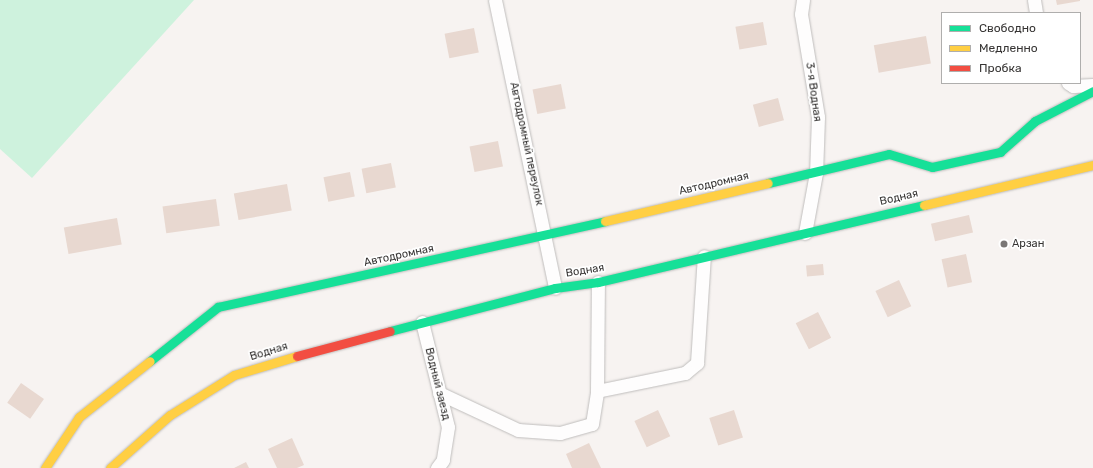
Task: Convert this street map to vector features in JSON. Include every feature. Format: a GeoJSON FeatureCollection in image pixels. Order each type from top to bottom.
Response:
{"type":"FeatureCollection","features":[{"type":"Feature","properties":{"kind":"street","name":"Автодромный переулок"},"geometry":{"type":"LineString","coordinates":[[495,0],[546,235],[555,288]]}},
{"type":"Feature","properties":{"kind":"street","name":"3-я Водная"},"geometry":{"type":"LineString","coordinates":[[803,0],[801,14],[818,117],[816,173],[805,233]]}},
{"type":"Feature","properties":{"kind":"street"},"geometry":{"type":"LineString","coordinates":[[1034,0],[1036,12]]}},
{"type":"Feature","properties":{"kind":"street"},"geometry":{"type":"LineString","coordinates":[[1070,84],[1073,86],[1093,85]]}},
{"type":"Feature","properties":{"kind":"street","name":"Автодромная"},"geometry":{"type":"LineString","coordinates":[[45,468],[79,417],[218,307],[546,235],[816,173],[889,154],[932,168],[1000,152],[1034,121],[1093,92]]}},
{"type":"Feature","properties":{"kind":"street","name":"Водная"},"geometry":{"type":"LineString","coordinates":[[110,468],[170,415],[234,375],[315,350],[555,288],[598,282],[1093,165]]}},
{"type":"Feature","properties":{"kind":"street"},"geometry":{"type":"LineString","coordinates":[[597,391],[685,373],[697,363],[704,256]]}},
{"type":"Feature","properties":{"kind":"street"},"geometry":{"type":"LineString","coordinates":[[439,393],[518,430],[560,433],[592,424],[597,391],[598,282]]}},
{"type":"Feature","properties":{"kind":"street","name":"Водный заезд"},"geometry":{"type":"LineString","coordinates":[[422,322],[448,427],[443,460],[437,468]]}},
{"type":"Feature","properties":{"kind":"green space"},"geometry":{"type":"Polygon","coordinates":[[[0,0],[194,0],[32,178],[0,149],[0,0]]]}},
{"type":"Feature","properties":{"kind":"building"},"geometry":{"type":"Polygon","coordinates":[[[1056,0],[1080,0],[1080,1],[1057,5],[1056,0]]]}},
{"type":"Feature","properties":{"kind":"building"},"geometry":{"type":"Polygon","coordinates":[[[763,22],[767,45],[739,50],[735,27],[763,22]]]}},
{"type":"Feature","properties":{"kind":"building"},"geometry":{"type":"Polygon","coordinates":[[[474,28],[479,53],[449,58],[445,34],[474,28]]]}},
{"type":"Feature","properties":{"kind":"building"},"geometry":{"type":"Polygon","coordinates":[[[926,36],[931,64],[879,73],[874,45],[926,36]]]}},
{"type":"Feature","properties":{"kind":"building"},"geometry":{"type":"Polygon","coordinates":[[[561,84],[566,109],[537,114],[533,90],[561,84]]]}},
{"type":"Feature","properties":{"kind":"building"},"geometry":{"type":"Polygon","coordinates":[[[778,98],[784,120],[759,127],[753,105],[778,98]]]}},
{"type":"Feature","properties":{"kind":"building"},"geometry":{"type":"Polygon","coordinates":[[[498,141],[503,167],[474,172],[470,147],[498,141]]]}},
{"type":"Feature","properties":{"kind":"building"},"geometry":{"type":"Polygon","coordinates":[[[391,163],[396,188],[366,193],[362,169],[391,163]]]}},
{"type":"Feature","properties":{"kind":"building"},"geometry":{"type":"Polygon","coordinates":[[[350,172],[355,197],[328,202],[323,177],[350,172]]]}},
{"type":"Feature","properties":{"kind":"building"},"geometry":{"type":"Polygon","coordinates":[[[287,184],[292,211],[239,220],[234,193],[287,184]]]}},
{"type":"Feature","properties":{"kind":"building"},"geometry":{"type":"Polygon","coordinates":[[[216,199],[220,226],[166,233],[163,207],[216,199]]]}},
{"type":"Feature","properties":{"kind":"building"},"geometry":{"type":"Polygon","coordinates":[[[969,215],[973,233],[935,241],[931,224],[969,215]]]}},
{"type":"Feature","properties":{"kind":"building"},"geometry":{"type":"Polygon","coordinates":[[[117,218],[122,245],[69,254],[64,227],[117,218]]]}},
{"type":"Feature","properties":{"kind":"building"},"geometry":{"type":"Polygon","coordinates":[[[966,254],[972,282],[948,288],[942,259],[966,254]]]}},
{"type":"Feature","properties":{"kind":"building"},"geometry":{"type":"Polygon","coordinates":[[[823,264],[824,275],[807,276],[806,265],[823,264]]]}},
{"type":"Feature","properties":{"kind":"building"},"geometry":{"type":"Polygon","coordinates":[[[899,280],[911,306],[888,317],[875,291],[899,280]]]}},
{"type":"Feature","properties":{"kind":"building"},"geometry":{"type":"Polygon","coordinates":[[[818,312],[831,338],[809,349],[796,323],[818,312]]]}},
{"type":"Feature","properties":{"kind":"building"},"geometry":{"type":"Polygon","coordinates":[[[21,383],[44,399],[30,419],[7,403],[21,383]]]}},
{"type":"Feature","properties":{"kind":"building"},"geometry":{"type":"Polygon","coordinates":[[[658,410],[670,436],[647,447],[634,421],[658,410]]]}},
{"type":"Feature","properties":{"kind":"building"},"geometry":{"type":"Polygon","coordinates":[[[734,410],[743,438],[718,446],[709,418],[734,410]]]}},
{"type":"Feature","properties":{"kind":"building"},"geometry":{"type":"Polygon","coordinates":[[[292,438],[304,465],[297,468],[277,468],[268,449],[292,438]]]}},
{"type":"Feature","properties":{"kind":"building"},"geometry":{"type":"Polygon","coordinates":[[[589,443],[601,468],[572,468],[566,454],[589,443]]]}},
{"type":"Feature","properties":{"kind":"building"},"geometry":{"type":"Polygon","coordinates":[[[246,462],[249,468],[234,468],[246,462]]]}},
{"type":"Feature","properties":{"kind":"traffic: fast"},"geometry":{"type":"LineString","coordinates":[[768,183],[889,154],[932,167],[1000,152],[1035,121],[1093,91]]}},
{"type":"Feature","properties":{"kind":"traffic: fast"},"geometry":{"type":"LineString","coordinates":[[390,331],[555,288],[598,282],[924,205]]}},
{"type":"Feature","properties":{"kind":"traffic: fast"},"geometry":{"type":"LineString","coordinates":[[150,361],[218,307],[605,221]]}},
{"type":"Feature","properties":{"kind":"traffic: slow"},"geometry":{"type":"LineString","coordinates":[[924,205],[1093,165]]}},
{"type":"Feature","properties":{"kind":"traffic: slow"},"geometry":{"type":"LineString","coordinates":[[605,221],[768,183]]}},
{"type":"Feature","properties":{"kind":"traffic: slow"},"geometry":{"type":"LineString","coordinates":[[110,468],[170,415],[234,375],[297,356]]}},
{"type":"Feature","properties":{"kind":"traffic: slow"},"geometry":{"type":"LineString","coordinates":[[45,468],[79,417],[150,361]]}},
{"type":"Feature","properties":{"kind":"traffic: jam"},"geometry":{"type":"LineString","coordinates":[[297,356],[390,331]]}},
{"type":"Feature","properties":{"kind":"place","name":"Арзан"},"geometry":{"type":"Point","coordinates":[1004,244]}}]}
